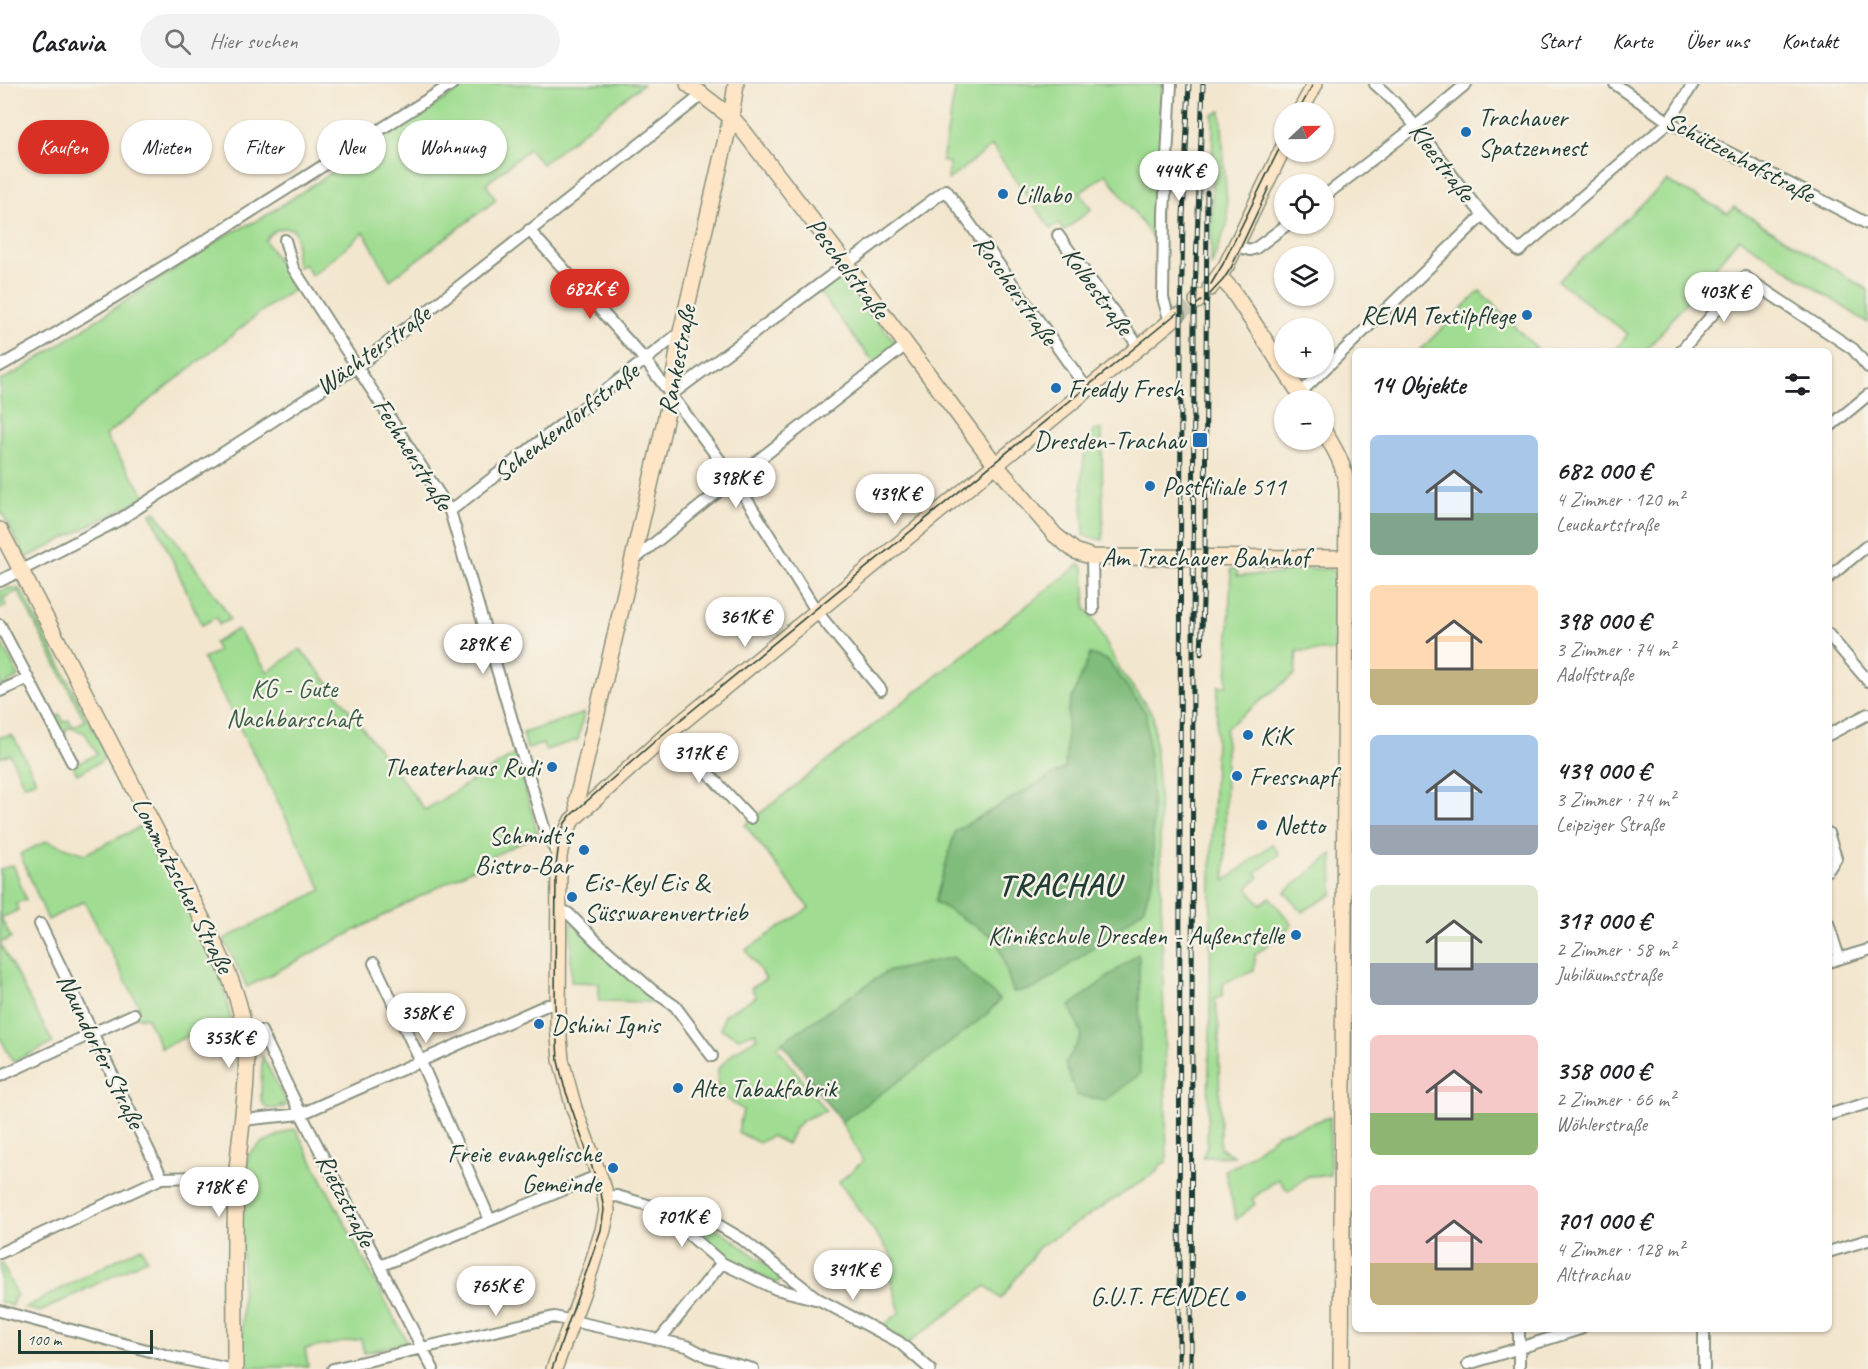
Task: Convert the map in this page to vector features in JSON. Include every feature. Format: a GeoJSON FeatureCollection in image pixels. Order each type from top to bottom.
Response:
{"type":"FeatureCollection","features":[{"type":"Feature","properties":{"kind":"street"},"geometry":{"type":"LineString","coordinates":[[0,366],[42,342],[452,84]]}},
{"type":"Feature","properties":{"kind":"street","name":"Peschelstraße"},"geometry":{"type":"LineString","coordinates":[[688,84],[731,117],[758,150],[995,464]]}},
{"type":"Feature","properties":{"kind":"street","name":"Rankestraße"},"geometry":{"type":"LineString","coordinates":[[581,811],[578,808],[577,799],[671,394],[681,332],[731,117],[736,84]]}},
{"type":"Feature","properties":{"kind":"street"},"geometry":{"type":"LineString","coordinates":[[554,1369],[603,1230],[607,1211],[606,1197],[566,1085],[561,1060],[557,1005],[561,840],[581,811],[670,732],[1173,319],[1163,298],[1164,213],[1171,84]]}},
{"type":"Feature","properties":{"kind":"street"},"geometry":{"type":"LineString","coordinates":[[1305,102],[1315,84]]}},
{"type":"Feature","properties":{"kind":"street","name":"Kleestraße"},"geometry":{"type":"LineString","coordinates":[[1375,84],[1395,100],[1483,215],[1519,251],[1669,122]]}},
{"type":"Feature","properties":{"kind":"street"},"geometry":{"type":"LineString","coordinates":[[1334,189],[1416,126],[1466,84]]}},
{"type":"Feature","properties":{"kind":"street","name":"Schützenhofstraße"},"geometry":{"type":"LineString","coordinates":[[1615,84],[1669,122],[1868,224]]}},
{"type":"Feature","properties":{"kind":"street"},"geometry":{"type":"LineString","coordinates":[[1669,122],[1694,84]]}},
{"type":"Feature","properties":{"kind":"street","name":"Wächterstraße"},"geometry":{"type":"LineString","coordinates":[[21,571],[119,520],[358,366],[702,94]]}},
{"type":"Feature","properties":{"kind":"street"},"geometry":{"type":"LineString","coordinates":[[1276,162],[1236,246],[1207,291],[1232,291],[1297,390]]}},
{"type":"Feature","properties":{"kind":"street","name":"Roscherstraße"},"geometry":{"type":"LineString","coordinates":[[846,264],[946,190],[1087,389]]}},
{"type":"Feature","properties":{"kind":"street"},"geometry":{"type":"LineString","coordinates":[[1309,390],[1483,215]]}},
{"type":"Feature","properties":{"kind":"street"},"geometry":{"type":"LineString","coordinates":[[529,230],[645,360],[734,478],[816,611],[881,690]]}},
{"type":"Feature","properties":{"kind":"street"},"geometry":{"type":"LineString","coordinates":[[1236,246],[1250,250],[1275,234]]}},
{"type":"Feature","properties":{"kind":"street","name":"Kolbestraße"},"geometry":{"type":"LineString","coordinates":[[1058,235],[1139,347]]}},
{"type":"Feature","properties":{"kind":"street","name":"Fechnerstraße"},"geometry":{"type":"LineString","coordinates":[[285,240],[293,268],[450,511],[541,821],[550,844],[559,857]]}},
{"type":"Feature","properties":{"kind":"street"},"geometry":{"type":"LineString","coordinates":[[671,394],[846,264]]}},
{"type":"Feature","properties":{"kind":"street"},"geometry":{"type":"LineString","coordinates":[[1684,348],[1745,277],[1853,349],[1868,367]]}},
{"type":"Feature","properties":{"kind":"street","name":"Schenkendorfstraße"},"geometry":{"type":"LineString","coordinates":[[450,511],[681,332]]}},
{"type":"Feature","properties":{"kind":"street"},"geometry":{"type":"LineString","coordinates":[[631,562],[734,478],[906,345]]}},
{"type":"Feature","properties":{"kind":"street"},"geometry":{"type":"LineString","coordinates":[[1832,425],[1868,395]]}},
{"type":"Feature","properties":{"kind":"street"},"geometry":{"type":"LineString","coordinates":[[1334,447],[1350,482],[1351,558],[1348,1262],[1341,1369]]}},
{"type":"Feature","properties":{"kind":"street","name":"Am Trachauer Bahnhof"},"geometry":{"type":"LineString","coordinates":[[995,464],[1055,535],[1075,551],[1092,557],[1351,558]]}},
{"type":"Feature","properties":{"kind":"street","name":"Lommatzscher Straße"},"geometry":{"type":"LineString","coordinates":[[0,530],[212,938],[231,980],[244,1025],[246,1055],[243,1120],[237,1176],[235,1369]]}},
{"type":"Feature","properties":{"kind":"street"},"geometry":{"type":"LineString","coordinates":[[1832,575],[1868,545]]}},
{"type":"Feature","properties":{"kind":"street"},"geometry":{"type":"LineString","coordinates":[[1092,557],[1093,610]]}},
{"type":"Feature","properties":{"kind":"street"},"geometry":{"type":"LineString","coordinates":[[0,581],[21,571]]}},
{"type":"Feature","properties":{"kind":"street"},"geometry":{"type":"LineString","coordinates":[[0,625],[72,762]]}},
{"type":"Feature","properties":{"kind":"street"},"geometry":{"type":"LineString","coordinates":[[1832,640],[1868,681]]}},
{"type":"Feature","properties":{"kind":"street"},"geometry":{"type":"LineString","coordinates":[[0,691],[27,679]]}},
{"type":"Feature","properties":{"kind":"street"},"geometry":{"type":"LineString","coordinates":[[1832,733],[1868,714]]}},
{"type":"Feature","properties":{"kind":"street"},"geometry":{"type":"LineString","coordinates":[[670,732],[750,818]]}},
{"type":"Feature","properties":{"kind":"street"},"geometry":{"type":"LineString","coordinates":[[1832,846],[1836,858],[1832,864]]}},
{"type":"Feature","properties":{"kind":"street"},"geometry":{"type":"LineString","coordinates":[[558,908],[569,914],[652,990],[675,1006],[712,1056]]}},
{"type":"Feature","properties":{"kind":"street","name":"Naundorfer Straße"},"geometry":{"type":"LineString","coordinates":[[40,924],[162,1178]]}},
{"type":"Feature","properties":{"kind":"street"},"geometry":{"type":"LineString","coordinates":[[1834,960],[1868,950]]}},
{"type":"Feature","properties":{"kind":"street"},"geometry":{"type":"LineString","coordinates":[[374,963],[421,1062],[490,1220]]}},
{"type":"Feature","properties":{"kind":"street"},"geometry":{"type":"LineString","coordinates":[[243,1120],[301,1114],[547,1005],[557,1005]]}},
{"type":"Feature","properties":{"kind":"street"},"geometry":{"type":"LineString","coordinates":[[0,1076],[134,1014]]}},
{"type":"Feature","properties":{"kind":"street","name":"Rietzstraße"},"geometry":{"type":"LineString","coordinates":[[261,1031],[301,1114],[433,1369]]}},
{"type":"Feature","properties":{"kind":"street"},"geometry":{"type":"LineString","coordinates":[[1832,1114],[1868,1103]]}},
{"type":"Feature","properties":{"kind":"street"},"geometry":{"type":"LineString","coordinates":[[380,1266],[599,1175]]}},
{"type":"Feature","properties":{"kind":"street"},"geometry":{"type":"LineString","coordinates":[[0,1253],[162,1178],[237,1176]]}},
{"type":"Feature","properties":{"kind":"street"},"geometry":{"type":"LineString","coordinates":[[606,1197],[617,1196],[720,1226],[742,1239],[818,1299],[899,1342],[930,1369]]}},
{"type":"Feature","properties":{"kind":"street"},"geometry":{"type":"LineString","coordinates":[[664,1209],[686,1232],[722,1263],[776,1289],[818,1299]]}},
{"type":"Feature","properties":{"kind":"street"},"geometry":{"type":"LineString","coordinates":[[1832,1251],[1868,1240]]}},
{"type":"Feature","properties":{"kind":"street"},"geometry":{"type":"LineString","coordinates":[[660,1340],[722,1263]]}},
{"type":"Feature","properties":{"kind":"street"},"geometry":{"type":"LineString","coordinates":[[0,1311],[229,1369]]}},
{"type":"Feature","properties":{"kind":"street"},"geometry":{"type":"LineString","coordinates":[[333,1369],[554,1317],[687,1346],[708,1357],[753,1369]]}},
{"type":"Feature","properties":{"kind":"street"},"geometry":{"type":"LineString","coordinates":[[1518,1369],[1519,1332]]}},
{"type":"Feature","properties":{"kind":"street"},"geometry":{"type":"LineString","coordinates":[[1468,1364],[1570,1332]]}},
{"type":"Feature","properties":{"kind":"street"},"geometry":{"type":"LineString","coordinates":[[1704,1332],[1704,1369]]}},
{"type":"Feature","properties":{"kind":"green space"},"geometry":{"type":"Polygon","coordinates":[[[468,84],[643,84],[542,164],[529,149],[507,167],[507,120],[413,120],[468,84]]]}},
{"type":"Feature","properties":{"kind":"green space"},"geometry":{"type":"Polygon","coordinates":[[[956,84],[1163,84],[1158,245],[1106,174],[1080,193],[1091,209],[1064,231],[1059,224],[1051,229],[992,146],[948,180],[949,163],[942,161],[956,84]]]}},
{"type":"Feature","properties":{"kind":"green space"},"geometry":{"type":"Polygon","coordinates":[[[1221,111],[1228,222],[1211,266],[1213,115],[1221,111]]]}},
{"type":"Feature","properties":{"kind":"green space"},"geometry":{"type":"Polygon","coordinates":[[[398,130],[398,174],[498,174],[486,184],[496,200],[390,280],[364,232],[312,276],[305,264],[298,267],[296,262],[294,230],[282,228],[271,234],[265,240],[295,289],[266,308],[105,436],[146,497],[26,558],[0,509],[0,381],[21,370],[223,237],[262,218],[330,174],[386,174],[386,137],[398,130]]]}},
{"type":"Feature","properties":{"kind":"green space"},"geometry":{"type":"Polygon","coordinates":[[[1667,181],[1728,213],[1734,207],[1868,290],[1868,323],[1739,238],[1648,348],[1617,348],[1628,334],[1558,281],[1667,181]]]}},
{"type":"Feature","properties":{"kind":"green space"},"geometry":{"type":"Polygon","coordinates":[[[841,275],[898,346],[875,364],[819,292],[841,275]]]}},
{"type":"Feature","properties":{"kind":"green space"},"geometry":{"type":"Polygon","coordinates":[[[1480,291],[1536,348],[1422,348],[1480,291]]]}},
{"type":"Feature","properties":{"kind":"green space"},"geometry":{"type":"Polygon","coordinates":[[[1094,430],[1102,430],[1103,540],[1084,536],[1083,468],[1088,442],[1094,430]]]}},
{"type":"Feature","properties":{"kind":"green space","name":"KG - Gute Nachbarschaft"},"geometry":{"type":"Polygon","coordinates":[[[155,511],[230,619],[219,625],[217,617],[202,625],[151,513],[155,511]]]}},
{"type":"Feature","properties":{"kind":"green space"},"geometry":{"type":"Polygon","coordinates":[[[1080,564],[1084,569],[1086,609],[1121,671],[1153,715],[1159,797],[1167,1162],[1161,1164],[1158,1171],[1039,1247],[1001,1299],[986,1286],[908,1343],[883,1326],[900,1312],[887,1266],[895,1260],[839,1182],[863,1161],[841,1122],[783,1043],[777,1047],[826,1111],[811,1116],[797,1125],[787,1144],[771,1136],[759,1143],[738,1132],[743,1110],[718,1093],[718,1069],[735,1051],[757,1038],[755,1032],[739,1038],[721,1029],[724,1015],[756,997],[751,988],[766,979],[746,950],[809,908],[745,825],[1080,564]]]}},
{"type":"Feature","properties":{"kind":"green space"},"geometry":{"type":"Polygon","coordinates":[[[1281,568],[1331,569],[1335,574],[1335,651],[1297,651],[1295,674],[1226,728],[1225,881],[1272,844],[1279,854],[1256,873],[1259,877],[1247,888],[1260,905],[1270,897],[1292,925],[1255,955],[1254,971],[1223,983],[1223,995],[1215,999],[1219,1029],[1220,1148],[1234,1156],[1203,1157],[1207,1145],[1211,867],[1218,686],[1227,686],[1231,569],[1237,569],[1237,576],[1281,574],[1281,568]]]}},
{"type":"Feature","properties":{"kind":"green space"},"geometry":{"type":"Polygon","coordinates":[[[18,588],[23,593],[105,752],[102,761],[77,774],[73,766],[97,754],[85,733],[68,727],[65,733],[58,729],[54,718],[60,715],[64,722],[69,720],[73,727],[85,721],[18,591],[3,598],[6,606],[0,609],[0,591],[18,588]]]}},
{"type":"Feature","properties":{"kind":"green space"},"geometry":{"type":"Polygon","coordinates":[[[237,629],[268,672],[300,649],[425,810],[515,754],[538,834],[247,987],[224,939],[322,890],[203,659],[218,651],[214,643],[237,629]]]}},
{"type":"Feature","properties":{"kind":"green space"},"geometry":{"type":"Polygon","coordinates":[[[0,640],[19,677],[0,687],[0,640]]]}},
{"type":"Feature","properties":{"kind":"green space"},"geometry":{"type":"Polygon","coordinates":[[[1090,654],[1108,660],[1146,713],[1152,798],[1154,876],[1143,909],[1108,938],[1034,989],[1013,992],[997,939],[935,902],[955,831],[1065,768],[1068,709],[1090,654]]]}},
{"type":"Feature","properties":{"kind":"green space"},"geometry":{"type":"Polygon","coordinates":[[[584,713],[578,740],[545,750],[543,744],[527,749],[523,733],[584,713]]]}},
{"type":"Feature","properties":{"kind":"green space"},"geometry":{"type":"Polygon","coordinates":[[[11,735],[36,780],[24,785],[10,754],[0,758],[0,737],[11,735]]]}},
{"type":"Feature","properties":{"kind":"green space"},"geometry":{"type":"Polygon","coordinates":[[[144,825],[214,957],[232,1024],[217,1023],[161,1048],[147,1018],[136,1017],[133,1010],[139,1006],[84,901],[48,920],[20,854],[47,841],[85,854],[144,825]]]}},
{"type":"Feature","properties":{"kind":"green space"},"geometry":{"type":"Polygon","coordinates":[[[1332,854],[1333,894],[1302,912],[1285,892],[1332,854]]]}},
{"type":"Feature","properties":{"kind":"green space"},"geometry":{"type":"Polygon","coordinates":[[[14,866],[26,900],[16,903],[18,910],[1,918],[11,938],[0,943],[0,869],[14,866]]]}},
{"type":"Feature","properties":{"kind":"green space"},"geometry":{"type":"Polygon","coordinates":[[[571,924],[575,924],[600,952],[655,1000],[654,1002],[599,1001],[599,983],[571,982],[571,924]]]}},
{"type":"Feature","properties":{"kind":"green space"},"geometry":{"type":"Polygon","coordinates":[[[0,943],[53,1043],[13,1062],[0,1037],[0,943]]]}},
{"type":"Feature","properties":{"kind":"green space"},"geometry":{"type":"Polygon","coordinates":[[[1138,954],[1140,1074],[1105,1101],[1077,1095],[1065,1064],[1082,1036],[1070,1006],[1138,954]]]}},
{"type":"Feature","properties":{"kind":"green space"},"geometry":{"type":"Polygon","coordinates":[[[953,957],[1000,1000],[987,1014],[920,1066],[841,1122],[782,1042],[886,972],[953,957]]]}},
{"type":"Feature","properties":{"kind":"green space"},"geometry":{"type":"Polygon","coordinates":[[[262,1055],[286,1102],[282,1108],[282,1104],[279,1108],[269,1109],[265,1107],[261,1099],[262,1055]]]}},
{"type":"Feature","properties":{"kind":"green space"},"geometry":{"type":"Polygon","coordinates":[[[1330,1117],[1330,1175],[1308,1176],[1288,1191],[1278,1179],[1252,1199],[1255,1204],[1236,1220],[1225,1170],[1239,1164],[1278,1134],[1330,1117]]]}},
{"type":"Feature","properties":{"kind":"green space"},"geometry":{"type":"Polygon","coordinates":[[[292,1129],[296,1130],[407,1342],[364,1353],[361,1339],[305,1349],[308,1366],[251,1368],[243,1359],[242,1354],[242,1195],[249,1154],[262,1143],[292,1129]]]}},
{"type":"Feature","properties":{"kind":"green space"},"geometry":{"type":"Polygon","coordinates":[[[680,1220],[718,1229],[775,1271],[779,1282],[775,1283],[725,1259],[681,1224],[680,1220]]]}},
{"type":"Feature","properties":{"kind":"green space"},"geometry":{"type":"Polygon","coordinates":[[[141,1247],[147,1259],[40,1312],[24,1308],[141,1247]]]}},
{"type":"Feature","properties":{"kind":"green space"},"geometry":{"type":"Polygon","coordinates":[[[0,1263],[17,1296],[12,1306],[0,1302],[0,1263]]]}},
{"type":"Feature","properties":{"kind":"tunnel"},"geometry":{"type":"LineString","coordinates":[[1177,316],[1197,301]]}},
{"type":"Feature","properties":{"kind":"tram line"},"geometry":{"type":"LineString","coordinates":[[1303,102],[1313,84]]}},
{"type":"Feature","properties":{"kind":"tram line"},"geometry":{"type":"LineString","coordinates":[[1211,284],[1274,159]]}},
{"type":"Feature","properties":{"kind":"tram line"},"geometry":{"type":"LineString","coordinates":[[1210,294],[1231,268],[1269,187]]}},
{"type":"Feature","properties":{"kind":"tram line"},"geometry":{"type":"LineString","coordinates":[[1196,305],[1201,301]]}},
{"type":"Feature","properties":{"kind":"tram line"},"geometry":{"type":"LineString","coordinates":[[552,1369],[601,1230],[604,1210],[601,1193],[564,1086],[558,1061],[555,1005],[556,866],[560,835],[565,823],[571,815],[662,735],[1177,313]]}},
{"type":"Feature","properties":{"kind":"railway"},"geometry":{"type":"LineString","coordinates":[[1179,1369],[1181,326],[1189,84]]}},
{"type":"Feature","properties":{"kind":"railway"},"geometry":{"type":"LineString","coordinates":[[1191,1369],[1194,319],[1203,84]]}},
{"type":"Feature","properties":{"kind":"railway"},"geometry":{"type":"LineString","coordinates":[[1201,654],[1205,548],[1207,192]]}},
{"type":"Feature","properties":{"kind":"place","name":"Trachauer Spatzennest"},"geometry":{"type":"Point","coordinates":[1466,132]}},
{"type":"Feature","properties":{"kind":"place","name":"Lillabo"},"geometry":{"type":"Point","coordinates":[1003,194]}},
{"type":"Feature","properties":{"kind":"place","name":"RENA Textilpflege"},"geometry":{"type":"Point","coordinates":[1527,315]}},
{"type":"Feature","properties":{"kind":"place","name":"Freddy Fresh"},"geometry":{"type":"Point","coordinates":[1056,388]}},
{"type":"Feature","properties":{"kind":"place","name":"Dresden-Trachau"},"geometry":{"type":"Point","coordinates":[1200,440]}},
{"type":"Feature","properties":{"kind":"place","name":"Postfiliale 511"},"geometry":{"type":"Point","coordinates":[1150,486]}},
{"type":"Feature","properties":{"kind":"place","name":"KiK"},"geometry":{"type":"Point","coordinates":[1248,735]}},
{"type":"Feature","properties":{"kind":"place","name":"Theaterhaus Rudi"},"geometry":{"type":"Point","coordinates":[552,767]}},
{"type":"Feature","properties":{"kind":"place","name":"Fressnapf"},"geometry":{"type":"Point","coordinates":[1237,776]}},
{"type":"Feature","properties":{"kind":"place","name":"Netto"},"geometry":{"type":"Point","coordinates":[1262,825]}},
{"type":"Feature","properties":{"kind":"place","name":"Schmidt's Bistro-Bar"},"geometry":{"type":"Point","coordinates":[584,850]}},
{"type":"Feature","properties":{"kind":"place","name":"Eis-Keyl Eis & Süsswarenvertrieb"},"geometry":{"type":"Point","coordinates":[572,897]}},
{"type":"Feature","properties":{"kind":"place","name":"Klinikschule Dresden - Außenstelle"},"geometry":{"type":"Point","coordinates":[1296,935]}},
{"type":"Feature","properties":{"kind":"place","name":"Dshini Ignis"},"geometry":{"type":"Point","coordinates":[539,1024]}},
{"type":"Feature","properties":{"kind":"place","name":"Alte Tabakfabrik"},"geometry":{"type":"Point","coordinates":[678,1088]}},
{"type":"Feature","properties":{"kind":"place","name":"Freie evangelische Gemeinde"},"geometry":{"type":"Point","coordinates":[613,1168]}},
{"type":"Feature","properties":{"kind":"place","name":"G.U.T. FENDEL"},"geometry":{"type":"Point","coordinates":[1241,1296]}},
{"type":"Feature","properties":{"kind":"district","name":"TRACHAU"},"geometry":{"type":"Point","coordinates":[1059,884]}}]}
